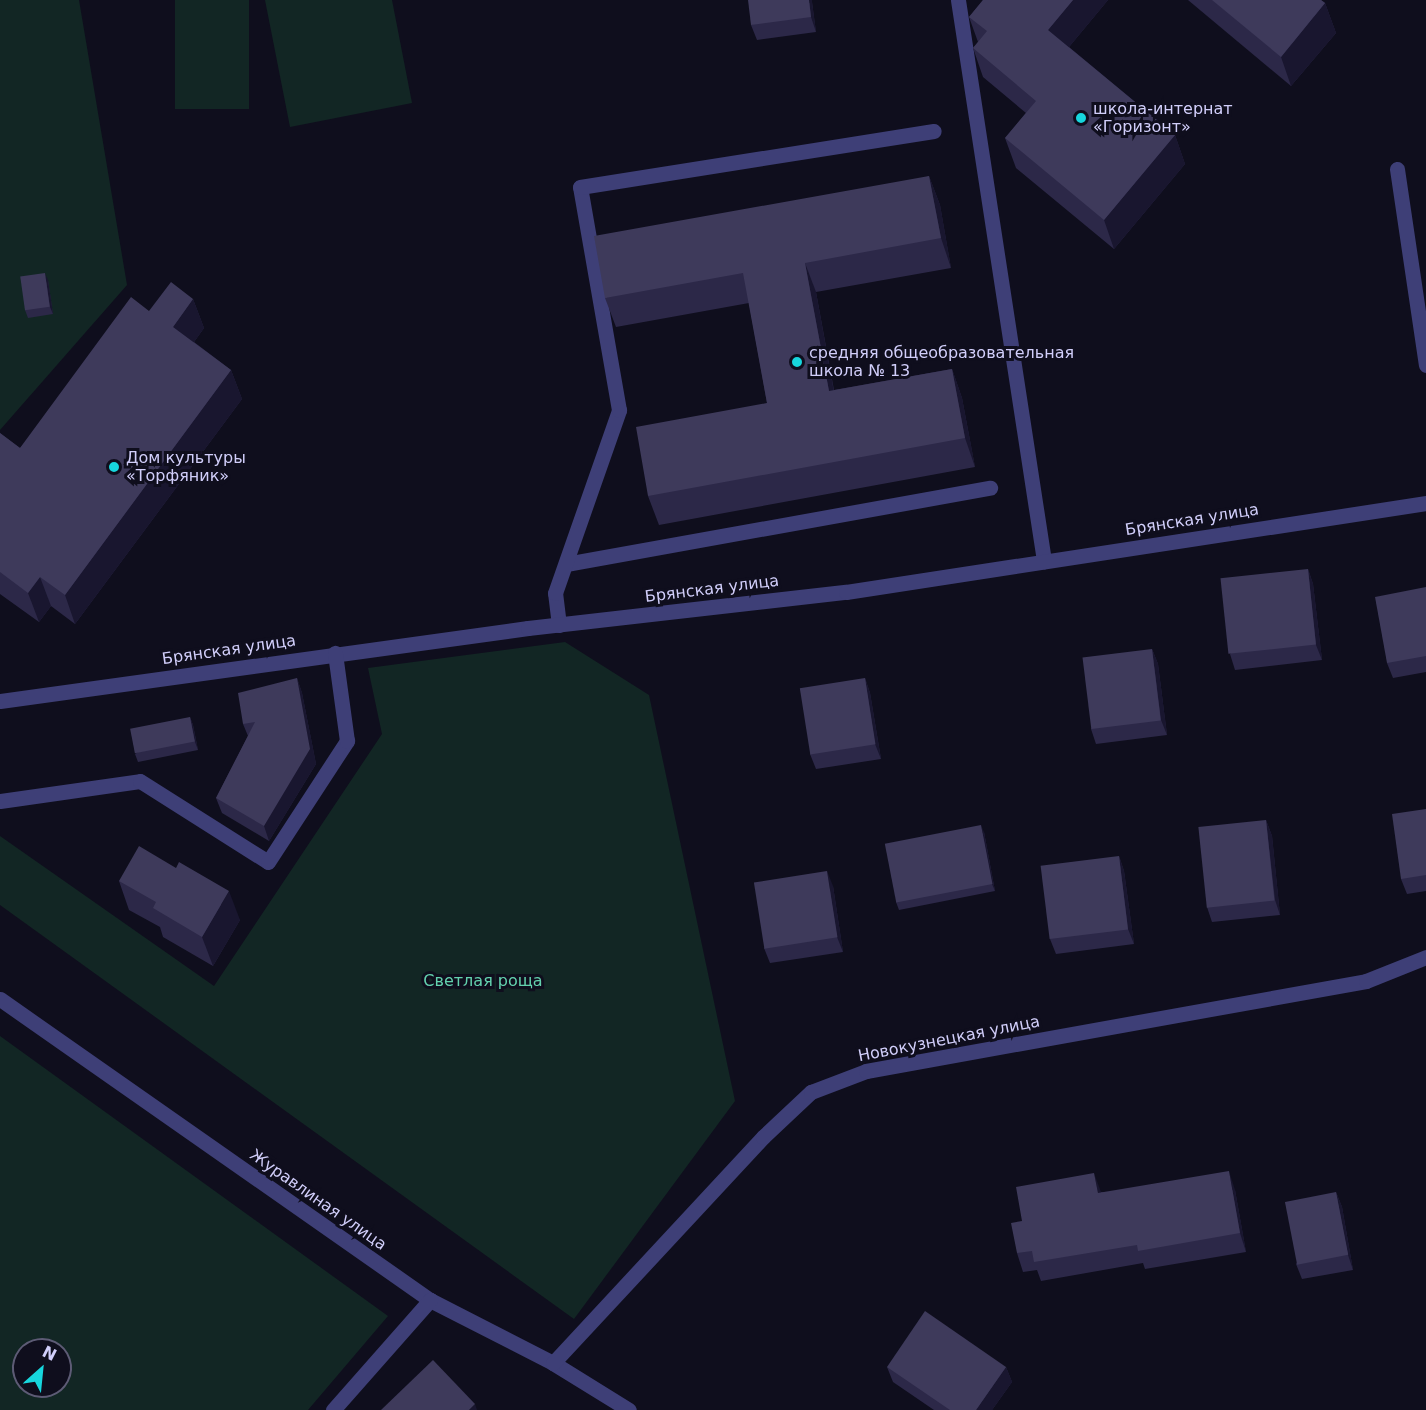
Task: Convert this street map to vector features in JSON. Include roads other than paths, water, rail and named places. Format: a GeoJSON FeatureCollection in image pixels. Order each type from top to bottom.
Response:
{"type":"FeatureCollection","features":[{"type":"Feature","properties":{"kind":"street"},"geometry":{"type":"LineString","coordinates":[[958,0],[1044,561]]}},
{"type":"Feature","properties":{"kind":"street"},"geometry":{"type":"LineString","coordinates":[[559,625],[555,593],[619,410],[580,187],[934,130]]}},
{"type":"Feature","properties":{"kind":"street"},"geometry":{"type":"LineString","coordinates":[[1397,169],[1426,365]]}},
{"type":"Feature","properties":{"kind":"street"},"geometry":{"type":"LineString","coordinates":[[566,564],[990,488]]}},
{"type":"Feature","properties":{"kind":"street","name":"Брянская улица"},"geometry":{"type":"LineString","coordinates":[[0,700],[335,653],[846,592],[1426,503]]}},
{"type":"Feature","properties":{"kind":"street"},"geometry":{"type":"LineString","coordinates":[[0,801],[140,781],[268,862],[347,741],[335,653]]}},
{"type":"Feature","properties":{"kind":"street","name":"Новокузнецкая улица"},"geometry":{"type":"LineString","coordinates":[[553,1363],[763,1137],[811,1092],[866,1071],[1366,981],[1426,957]]}},
{"type":"Feature","properties":{"kind":"street","name":"Журавлиная улица"},"geometry":{"type":"LineString","coordinates":[[0,999],[430,1300],[553,1363],[629,1410]]}},
{"type":"Feature","properties":{"kind":"street"},"geometry":{"type":"LineString","coordinates":[[333,1410],[430,1300]]}},
{"type":"Feature","properties":{"kind":"place","name":"школа-интернат «Горизонт»"},"geometry":{"type":"Point","coordinates":[1081,118]}},
{"type":"Feature","properties":{"kind":"place","name":"средняя общеобразовательная школа № 13"},"geometry":{"type":"Point","coordinates":[797,362]}},
{"type":"Feature","properties":{"kind":"place","name":"Дом культуры «Торфяник»"},"geometry":{"type":"Point","coordinates":[114,467]}},
{"type":"Feature","properties":{"kind":"park label","name":"Светлая роща"},"geometry":{"type":"Point","coordinates":[483,981]}}]}
